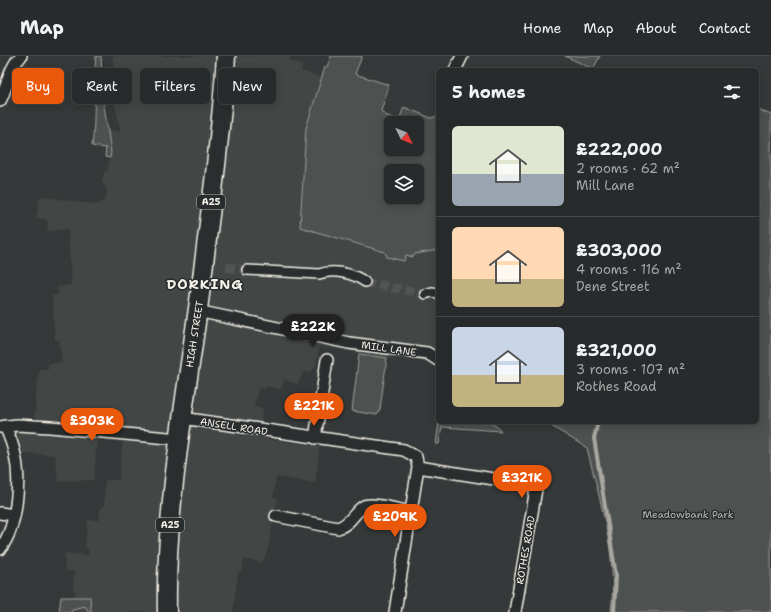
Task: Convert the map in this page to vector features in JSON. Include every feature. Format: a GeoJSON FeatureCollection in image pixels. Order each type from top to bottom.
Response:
{"type":"FeatureCollection","features":[{"type":"Feature","properties":{"kind":"main road","name":"HIGH STREET"},"geometry":{"type":"LineString","coordinates":[[167,612],[170,514],[197,311],[220,121],[226,56]]}},
{"type":"Feature","properties":{"kind":"street"},"geometry":{"type":"LineString","coordinates":[[0,102],[5,92],[9,72],[15,61],[21,56]]}},
{"type":"Feature","properties":{"kind":"street"},"geometry":{"type":"LineString","coordinates":[[456,68],[462,56]]}},
{"type":"Feature","properties":{"kind":"street"},"geometry":{"type":"LineString","coordinates":[[247,270],[319,274],[329,270],[359,277],[365,282]]}},
{"type":"Feature","properties":{"kind":"street"},"geometry":{"type":"LineString","coordinates":[[426,294],[436,293]]}},
{"type":"Feature","properties":{"kind":"street","name":"MILL LANE"},"geometry":{"type":"LineString","coordinates":[[197,311],[349,343],[433,352]]}},
{"type":"Feature","properties":{"kind":"street"},"geometry":{"type":"LineString","coordinates":[[315,438],[326,360]]}},
{"type":"Feature","properties":{"kind":"street","name":"ANSELL ROAD"},"geometry":{"type":"LineString","coordinates":[[182,418],[404,450],[416,457],[418,467]]}},
{"type":"Feature","properties":{"kind":"street"},"geometry":{"type":"LineString","coordinates":[[0,549],[8,533],[14,515],[17,492],[15,456],[3,426],[50,427],[179,439]]}},
{"type":"Feature","properties":{"kind":"street"},"geometry":{"type":"LineString","coordinates":[[395,612],[418,467]]}},
{"type":"Feature","properties":{"kind":"street","name":"ROTHES ROAD"},"geometry":{"type":"LineString","coordinates":[[418,467],[532,485],[536,489],[515,612]]}},
{"type":"Feature","properties":{"kind":"street"},"geometry":{"type":"LineString","coordinates":[[276,516],[338,528],[346,525],[364,506],[372,505],[410,512]]}},
{"type":"Feature","properties":{"kind":"street"},"geometry":{"type":"LineString","coordinates":[[0,513],[14,515]]}},
{"type":"Feature","properties":{"kind":"shaded area"},"geometry":{"type":"Polygon","coordinates":[[[113,56],[290,56],[290,61],[303,65],[301,71],[322,78],[306,128],[300,227],[385,252],[387,257],[404,260],[405,255],[436,250],[436,358],[423,361],[387,358],[319,346],[316,366],[310,373],[304,371],[298,384],[284,380],[281,390],[266,386],[265,389],[259,387],[254,407],[263,409],[259,438],[320,446],[315,483],[276,477],[273,497],[278,498],[267,552],[262,563],[244,559],[242,572],[238,572],[233,612],[171,612],[186,433],[158,434],[73,431],[69,422],[34,418],[39,369],[48,369],[48,364],[62,362],[59,340],[55,340],[52,295],[58,295],[57,287],[71,285],[68,229],[48,231],[47,220],[36,218],[40,196],[98,205],[106,199],[107,190],[102,181],[104,172],[107,172],[110,158],[105,157],[106,148],[92,146],[94,128],[121,132],[115,104],[132,104],[132,68],[113,68],[113,56]]]}},
{"type":"Feature","properties":{"kind":"shaded area"},"geometry":{"type":"Polygon","coordinates":[[[22,429],[97,437],[94,480],[58,481],[55,455],[17,453],[16,433],[18,430],[22,429]]]}},
{"type":"Feature","properties":{"kind":"shaded area"},"geometry":{"type":"Polygon","coordinates":[[[127,439],[168,442],[162,524],[160,612],[59,612],[61,597],[75,598],[75,591],[73,590],[74,571],[65,571],[65,553],[88,555],[89,549],[85,548],[88,520],[100,520],[100,509],[104,506],[105,480],[119,480],[123,441],[127,439]]]}},
{"type":"Feature","properties":{"kind":"green space"},"geometry":{"type":"Polygon","coordinates":[[[96,56],[101,56],[102,68],[95,68],[96,56]]]}},
{"type":"Feature","properties":{"kind":"green space"},"geometry":{"type":"Polygon","coordinates":[[[331,56],[362,56],[355,74],[389,85],[381,111],[388,116],[384,116],[384,156],[424,156],[424,116],[401,116],[404,107],[431,118],[436,117],[436,250],[415,254],[413,257],[406,255],[404,261],[387,257],[385,252],[300,227],[306,128],[325,67],[327,67],[331,56]]]}},
{"type":"Feature","properties":{"kind":"green space"},"geometry":{"type":"Polygon","coordinates":[[[565,56],[600,56],[594,68],[565,56]]]}},
{"type":"Feature","properties":{"kind":"green space"},"geometry":{"type":"Polygon","coordinates":[[[94,104],[104,104],[111,152],[110,158],[105,157],[106,148],[92,146],[94,104]]]}},
{"type":"Feature","properties":{"kind":"green space","name":"Meadowbank Park"},"geometry":{"type":"Polygon","coordinates":[[[759,110],[771,115],[771,612],[611,612],[613,591],[610,550],[602,509],[587,448],[548,424],[759,424],[759,110]]]}},
{"type":"Feature","properties":{"kind":"green space"},"geometry":{"type":"Polygon","coordinates":[[[359,354],[387,358],[380,409],[377,415],[352,411],[359,354]]]}},
{"type":"Feature","properties":{"kind":"green space"},"geometry":{"type":"Polygon","coordinates":[[[439,424],[490,424],[497,427],[501,431],[442,427],[439,444],[436,444],[439,424]]]}},
{"type":"Feature","properties":{"kind":"green space"},"geometry":{"type":"Polygon","coordinates":[[[61,597],[90,597],[91,612],[89,612],[85,606],[72,609],[72,612],[59,612],[61,597]]]}},
{"type":"Feature","properties":{"kind":"waterway"},"geometry":{"type":"LineString","coordinates":[[598,424],[594,438],[616,575],[614,612]]}},
{"type":"Feature","properties":{"kind":"tunnel"},"geometry":{"type":"LineString","coordinates":[[226,267],[247,270]]}},
{"type":"Feature","properties":{"kind":"tunnel"},"geometry":{"type":"LineString","coordinates":[[365,282],[425,294]]}},
{"type":"Feature","properties":{"kind":"district","name":"DORKING"},"geometry":{"type":"Point","coordinates":[205,284]}}]}
